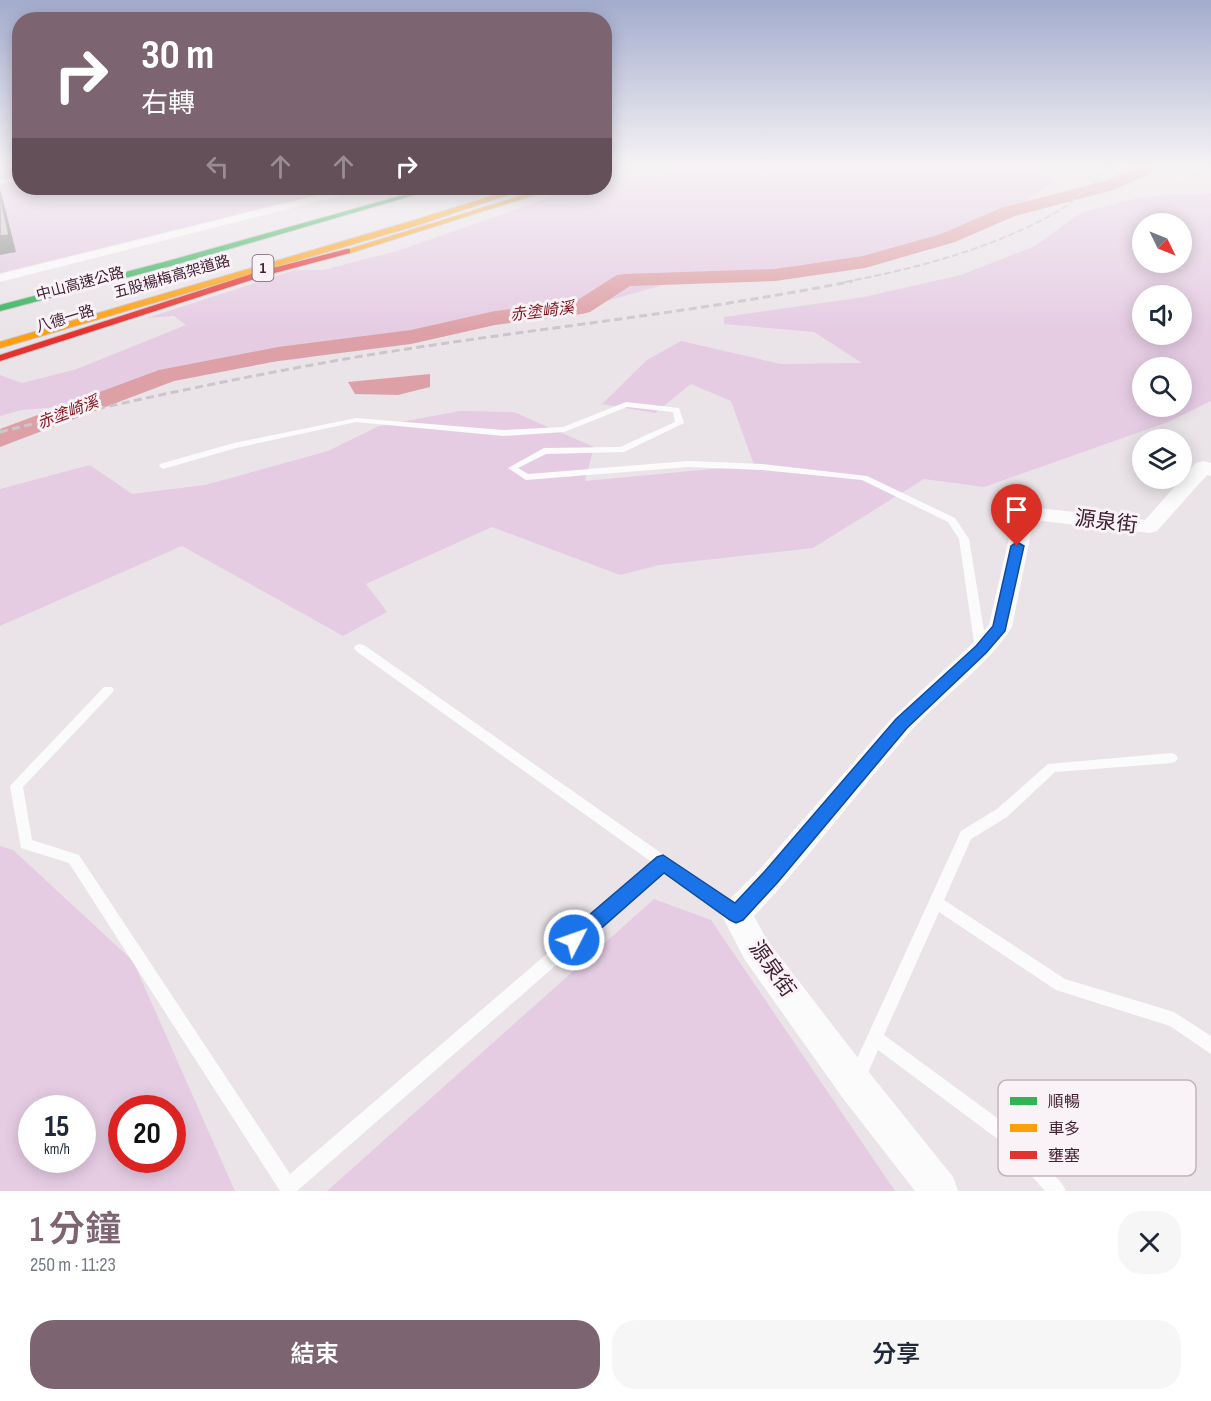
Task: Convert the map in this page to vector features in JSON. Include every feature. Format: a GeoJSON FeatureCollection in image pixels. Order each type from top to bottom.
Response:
{"type":"FeatureCollection","features":[{"type":"Feature","properties":{"kind":"main road","name":"五股楊梅高架道路"},"geometry":{"type":"LineString","coordinates":[[3,289],[266,220]]}},
{"type":"Feature","properties":{"kind":"main road","name":"中山高速公路"},"geometry":{"type":"LineString","coordinates":[[0,308],[171,263],[204,251],[319,220]]}},
{"type":"Feature","properties":{"kind":"main road","name":"五股楊梅高架道路"},"geometry":{"type":"LineString","coordinates":[[0,345],[426,220]]}},
{"type":"Feature","properties":{"kind":"main road","name":"八德一路"},"geometry":{"type":"LineString","coordinates":[[0,358],[280,269],[372,245],[452,220]]}},
{"type":"Feature","properties":{"kind":"main road","name":"1"},"geometry":{"type":"LineString","coordinates":[[0,339],[247,262],[264,253],[333,232]]}},
{"type":"Feature","properties":{"kind":"main road"},"geometry":{"type":"LineString","coordinates":[[30,285],[167,253],[204,251]]}},
{"type":"Feature","properties":{"kind":"main road","name":"中山高速公路"},"geometry":{"type":"LineString","coordinates":[[46,310],[241,257]]}},
{"type":"Feature","properties":{"kind":"street"},"geometry":{"type":"LineString","coordinates":[[0,278],[233,220]]}},
{"type":"Feature","properties":{"kind":"street","name":"源泉街"},"geometry":{"type":"LineString","coordinates":[[939,1191],[855,1084],[756,950],[736,914],[772,877],[902,723],[981,649],[1000,627],[1022,525],[1038,514],[1150,527],[1203,467],[1211,470]]}},
{"type":"Feature","properties":{"kind":"lane"},"geometry":{"type":"LineString","coordinates":[[163,466],[234,446],[356,420],[503,433],[564,429],[626,404],[676,410],[680,423],[621,450],[544,451],[512,468],[526,477],[688,464],[762,467],[864,478],[951,520],[964,539],[981,649]]}},
{"type":"Feature","properties":{"kind":"lane"},"geometry":{"type":"LineString","coordinates":[[360,648],[736,914]]}},
{"type":"Feature","properties":{"kind":"lane"},"geometry":{"type":"LineString","coordinates":[[108,690],[16,786],[26,844],[74,859],[288,1187],[663,863]]}},
{"type":"Feature","properties":{"kind":"lane"},"geometry":{"type":"LineString","coordinates":[[855,1084],[966,836],[1002,813],[1052,766],[1172,758]]}},
{"type":"Feature","properties":{"kind":"lane"},"geometry":{"type":"LineString","coordinates":[[936,903],[1061,985],[1173,1020],[1211,1046]]}},
{"type":"Feature","properties":{"kind":"lane"},"geometry":{"type":"LineString","coordinates":[[875,1038],[998,1129]]}},
{"type":"Feature","properties":{"kind":"lane"},"geometry":{"type":"LineString","coordinates":[[1044,1176],[1058,1191]]}},
{"type":"Feature","properties":{"kind":"shaded area"},"geometry":{"type":"Polygon","coordinates":[[[0,220],[216,220],[0,273],[0,220]]]}},
{"type":"Feature","properties":{"kind":"shaded area"},"geometry":{"type":"Polygon","coordinates":[[[487,220],[982,220],[938,238],[831,269],[681,280],[599,303],[421,333],[299,359],[173,371],[100,403],[22,410],[0,416],[0,375],[22,383],[77,369],[186,325],[174,316],[147,318],[295,270],[323,270],[397,251],[487,220]]]}},
{"type":"Feature","properties":{"kind":"shaded area"},"geometry":{"type":"Polygon","coordinates":[[[1072,220],[1132,220],[1132,273],[1192,273],[1192,220],[1211,220],[1211,401],[1192,410],[1192,357],[1132,357],[1132,417],[1178,417],[1148,429],[1132,429],[1132,435],[984,487],[924,479],[813,548],[659,565],[620,575],[492,527],[366,584],[387,612],[343,636],[182,546],[0,626],[0,489],[90,465],[132,494],[205,485],[328,451],[379,426],[460,411],[514,412],[594,447],[585,481],[754,465],[731,401],[691,384],[655,413],[602,404],[647,360],[681,341],[781,364],[862,363],[814,332],[724,324],[724,317],[864,297],[961,275],[1033,247],[1072,220]]]}},
{"type":"Feature","properties":{"kind":"shaded area"},"geometry":{"type":"Polygon","coordinates":[[[430,374],[430,387],[398,395],[355,394],[348,382],[430,374]]]}},
{"type":"Feature","properties":{"kind":"shaded area"},"geometry":{"type":"Polygon","coordinates":[[[0,846],[13,850],[133,961],[235,1191],[0,1191],[0,846]]]}},
{"type":"Feature","properties":{"kind":"shaded area"},"geometry":{"type":"Polygon","coordinates":[[[654,899],[711,920],[895,1191],[327,1191],[654,899]]]}},
{"type":"Feature","properties":{"kind":"building"},"geometry":{"type":"Polygon","coordinates":[[[0,220],[6,220],[9,235],[0,236],[0,220]]]}},
{"type":"Feature","properties":{"kind":"waterway","name":"赤塗崎溪"},"geometry":{"type":"LineString","coordinates":[[0,439],[168,375],[278,354],[411,337],[495,318],[582,307],[625,280],[775,275],[865,262],[948,238],[991,220]]}},
{"type":"Feature","properties":{"kind":"railway"},"geometry":{"type":"LineString","coordinates":[[845,282],[956,255],[983,246],[1042,220]]}},
{"type":"Feature","properties":{"kind":"railway"},"geometry":{"type":"LineString","coordinates":[[2,431],[0,432],[163,394],[328,362],[722,304],[853,281]]}},
{"type":"Feature","properties":{"kind":"traffic: fast"},"geometry":{"type":"LineString","coordinates":[[0,308],[324,220]]}},
{"type":"Feature","properties":{"kind":"traffic: slow"},"geometry":{"type":"LineString","coordinates":[[0,345],[426,220]]}},
{"type":"Feature","properties":{"kind":"traffic: slow"},"geometry":{"type":"LineString","coordinates":[[347,251],[450,220]]}},
{"type":"Feature","properties":{"kind":"traffic: jam"},"geometry":{"type":"LineString","coordinates":[[0,358],[264,273],[347,251]]}},
{"type":"Feature","properties":{"kind":"route"},"geometry":{"type":"LineString","coordinates":[[574,940],[663,863],[736,914],[772,877],[902,723],[981,649],[1000,627],[1017,546]]}}]}
